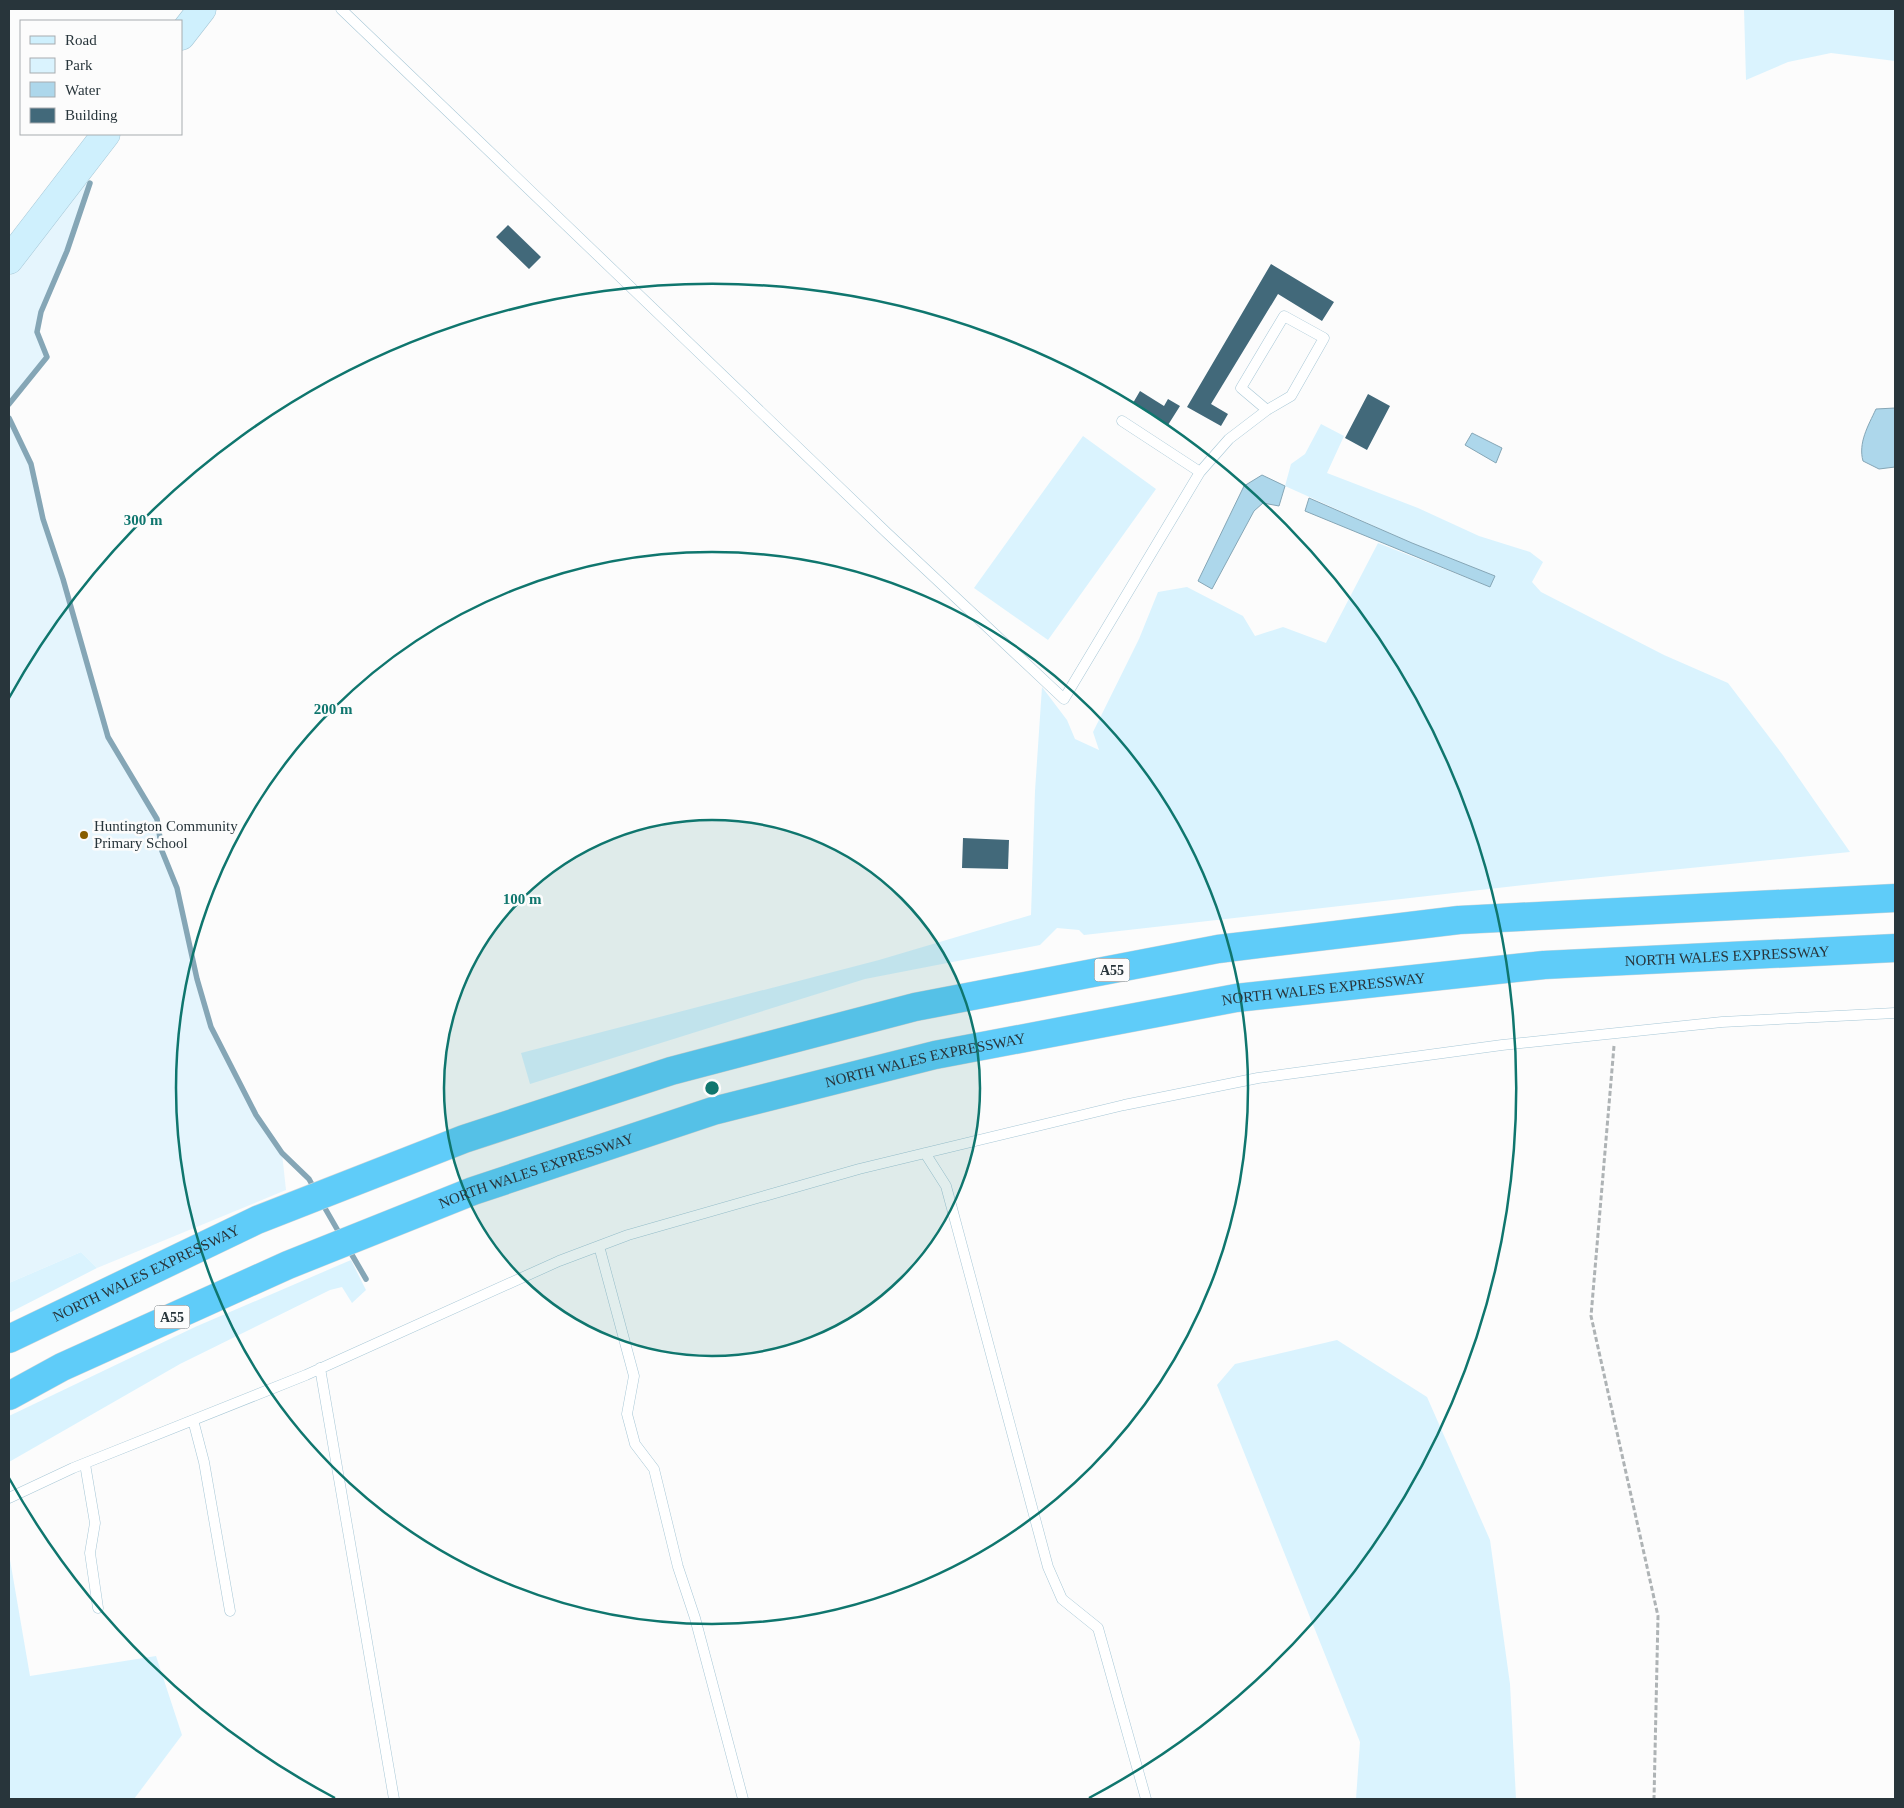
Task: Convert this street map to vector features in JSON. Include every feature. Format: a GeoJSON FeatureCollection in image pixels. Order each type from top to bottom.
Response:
{"type":"FeatureCollection","features":[{"type":"Feature","properties":{"kind":"highway","name":"NORTH WALES EXPRESSWAY"},"geometry":{"type":"LineString","coordinates":[[9,1339],[257,1220],[464,1139],[670,1071],[915,1007],[1218,949],[1459,920],[1895,898]]}},
{"type":"Feature","properties":{"kind":"highway","name":"NORTH WALES EXPRESSWAY"},"geometry":{"type":"LineString","coordinates":[[9,1396],[62,1367],[338,1244],[473,1191],[713,1111],[935,1055],[1236,998],[1544,965],[1895,948]]}},
{"type":"Feature","properties":{"kind":"main road"},"geometry":{"type":"LineString","coordinates":[[182,35],[202,9]]}},
{"type":"Feature","properties":{"kind":"main road"},"geometry":{"type":"LineString","coordinates":[[9,260],[105,135]]}},
{"type":"Feature","properties":{"kind":"lane"},"geometry":{"type":"LineString","coordinates":[[341,9],[887,533],[1064,699],[1200,472],[1229,439],[1267,410],[1291,396],[1324,338],[1284,316],[1241,388],[1267,410]]}},
{"type":"Feature","properties":{"kind":"lane"},"geometry":{"type":"LineString","coordinates":[[1122,421],[1200,472]]}},
{"type":"Feature","properties":{"kind":"lane"},"geometry":{"type":"LineString","coordinates":[[9,1498],[84,1464],[320,1368],[559,1261],[598,1246],[628,1235],[720,1208],[925,1153],[1124,1105],[1258,1078],[1502,1045],[1722,1022],[1895,1013]]}},
{"type":"Feature","properties":{"kind":"lane"},"geometry":{"type":"LineString","coordinates":[[925,1153],[946,1186],[1048,1567],[1062,1599],[1098,1628],[1146,1799]]}},
{"type":"Feature","properties":{"kind":"lane"},"geometry":{"type":"LineString","coordinates":[[598,1246],[634,1376],[627,1414],[635,1444],[654,1469],[678,1567],[695,1618],[743,1799]]}},
{"type":"Feature","properties":{"kind":"lane"},"geometry":{"type":"LineString","coordinates":[[320,1368],[394,1799]]}},
{"type":"Feature","properties":{"kind":"lane"},"geometry":{"type":"LineString","coordinates":[[193,1420],[204,1462],[230,1611]]}},
{"type":"Feature","properties":{"kind":"lane"},"geometry":{"type":"LineString","coordinates":[[84,1464],[95,1523],[90,1553],[98,1608]]}},
{"type":"Feature","properties":{"kind":"path"},"geometry":{"type":"LineString","coordinates":[[1615,1033],[1590,1316],[1658,1616],[1654,1799]]}},
{"type":"Feature","properties":{"kind":"shaded area"},"geometry":{"type":"Polygon","coordinates":[[[82,180],[90,183],[67,251],[41,312],[37,332],[47,357],[9,404],[9,277],[82,180]]]}},
{"type":"Feature","properties":{"kind":"shaded area","name":"Huntington Community Primary School"},"geometry":{"type":"Polygon","coordinates":[[[9,418],[31,464],[43,519],[63,579],[108,737],[157,819],[162,851],[177,888],[197,979],[211,1027],[256,1115],[282,1153],[286,1190],[97,1268],[81,1252],[9,1283],[9,418]]]}},
{"type":"Feature","properties":{"kind":"green space"},"geometry":{"type":"Polygon","coordinates":[[[1744,9],[1895,9],[1895,61],[1831,53],[1788,62],[1746,80],[1744,9]]]}},
{"type":"Feature","properties":{"kind":"green space"},"geometry":{"type":"Polygon","coordinates":[[[1321,424],[1344,436],[1327,473],[1418,508],[1479,536],[1530,552],[1543,562],[1532,582],[1541,592],[1664,655],[1728,683],[1782,754],[1850,852],[1551,882],[1084,935],[1079,930],[1057,928],[1040,945],[865,979],[530,1084],[521,1053],[879,960],[1031,915],[1035,791],[1042,687],[1067,720],[1075,739],[1099,750],[1093,732],[1139,639],[1158,592],[1187,587],[1243,616],[1255,636],[1283,627],[1326,643],[1378,543],[1490,587],[1495,576],[1412,543],[1285,486],[1291,464],[1305,454],[1321,424]]]}},
{"type":"Feature","properties":{"kind":"green space"},"geometry":{"type":"Polygon","coordinates":[[[1083,436],[1156,489],[1048,640],[974,588],[1083,436]]]}},
{"type":"Feature","properties":{"kind":"green space"},"geometry":{"type":"Polygon","coordinates":[[[81,1252],[97,1268],[9,1313],[9,1283],[81,1252]]]}},
{"type":"Feature","properties":{"kind":"green space"},"geometry":{"type":"Polygon","coordinates":[[[351,1260],[366,1290],[352,1303],[342,1287],[330,1290],[180,1364],[9,1462],[9,1416],[195,1327],[351,1260]]]}},
{"type":"Feature","properties":{"kind":"green space"},"geometry":{"type":"Polygon","coordinates":[[[1337,1340],[1427,1397],[1490,1540],[1510,1684],[1516,1799],[1356,1799],[1360,1742],[1217,1385],[1235,1364],[1337,1340]]]}},
{"type":"Feature","properties":{"kind":"green space"},"geometry":{"type":"Polygon","coordinates":[[[9,1554],[30,1676],[156,1656],[182,1735],[134,1799],[9,1799],[9,1554]]]}},
{"type":"Feature","properties":{"kind":"water"},"geometry":{"type":"Polygon","coordinates":[[[1895,408],[1895,467],[1879,469],[1863,461],[1863,441],[1876,409],[1895,408]]]}},
{"type":"Feature","properties":{"kind":"water"},"geometry":{"type":"Polygon","coordinates":[[[1472,433],[1502,448],[1496,463],[1465,445],[1472,433]]]}},
{"type":"Feature","properties":{"kind":"water"},"geometry":{"type":"Polygon","coordinates":[[[1262,475],[1285,486],[1279,506],[1263,503],[1254,511],[1212,589],[1198,581],[1244,486],[1262,475]]]}},
{"type":"Feature","properties":{"kind":"water"},"geometry":{"type":"Polygon","coordinates":[[[1309,498],[1412,543],[1495,576],[1490,587],[1305,511],[1309,498]]]}},
{"type":"Feature","properties":{"kind":"building"},"geometry":{"type":"Polygon","coordinates":[[[508,225],[541,257],[529,269],[496,237],[508,225]]]}},
{"type":"Feature","properties":{"kind":"building"},"geometry":{"type":"Polygon","coordinates":[[[1271,264],[1334,302],[1322,321],[1278,294],[1211,404],[1228,414],[1221,426],[1187,407],[1271,264]]]}},
{"type":"Feature","properties":{"kind":"building"},"geometry":{"type":"Polygon","coordinates":[[[1140,391],[1164,406],[1168,399],[1180,406],[1168,425],[1133,403],[1140,391]]]}},
{"type":"Feature","properties":{"kind":"building"},"geometry":{"type":"Polygon","coordinates":[[[1368,394],[1390,406],[1367,450],[1345,438],[1368,394]]]}},
{"type":"Feature","properties":{"kind":"building"},"geometry":{"type":"Polygon","coordinates":[[[963,838],[1009,840],[1008,869],[962,868],[963,838]]]}},
{"type":"Feature","properties":{"kind":"waterway"},"geometry":{"type":"LineString","coordinates":[[9,404],[47,357],[37,332],[41,312],[67,251],[90,183]]}},
{"type":"Feature","properties":{"kind":"waterway"},"geometry":{"type":"LineString","coordinates":[[9,418],[31,464],[43,519],[63,579],[108,737],[157,819],[162,851],[177,888],[197,979],[211,1027],[256,1115],[282,1153],[309,1179],[315,1190]]}},
{"type":"Feature","properties":{"kind":"waterway"},"geometry":{"type":"LineString","coordinates":[[322,1203],[341,1236]]}},
{"type":"Feature","properties":{"kind":"waterway"},"geometry":{"type":"LineString","coordinates":[[348,1248],[366,1279]]}},
{"type":"Feature","properties":{"kind":"place","name":"Huntington Community Primary School"},"geometry":{"type":"Point","coordinates":[84,835]}}]}
